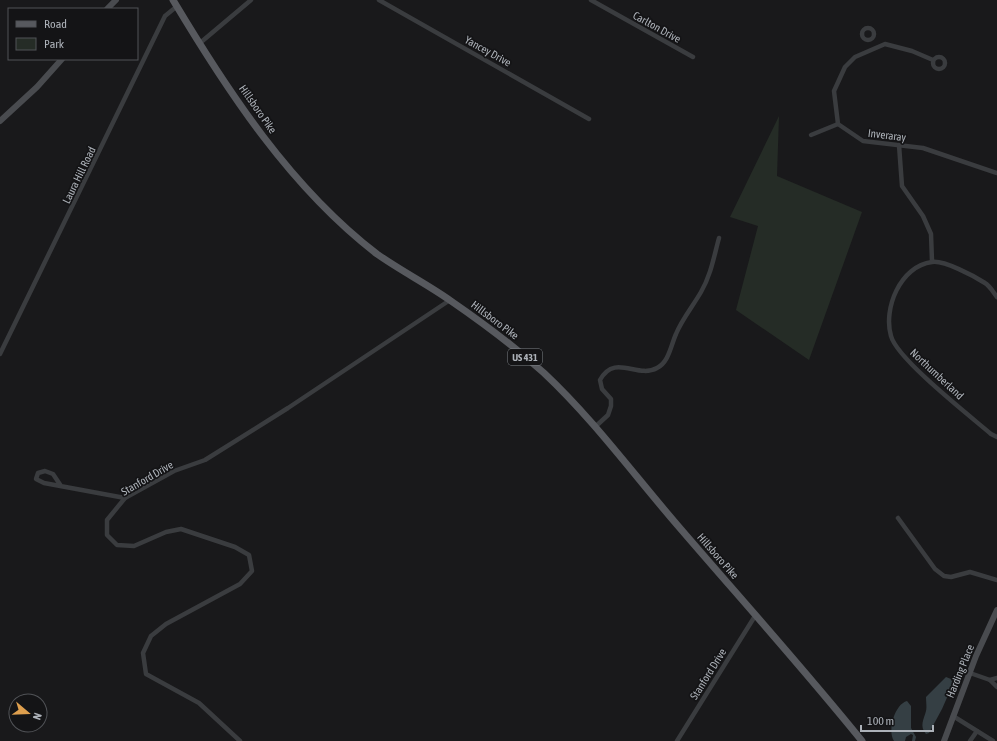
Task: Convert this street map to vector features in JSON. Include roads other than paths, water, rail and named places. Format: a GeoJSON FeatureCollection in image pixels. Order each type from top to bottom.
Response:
{"type":"FeatureCollection","features":[{"type":"Feature","properties":{"kind":"main road"},"geometry":{"type":"LineString","coordinates":[[108,8],[116,0]]}},
{"type":"Feature","properties":{"kind":"main road","name":"Hillsboro Pike"},"geometry":{"type":"LineString","coordinates":[[174,3],[249,118],[278,158],[318,200],[378,254],[450,300],[478,320],[543,372],[596,427],[862,741]]}},
{"type":"Feature","properties":{"kind":"main road"},"geometry":{"type":"LineString","coordinates":[[0,121],[37,87],[61,60]]}},
{"type":"Feature","properties":{"kind":"main road","name":"Harding Place"},"geometry":{"type":"LineString","coordinates":[[944,741],[970,673],[997,610]]}},
{"type":"Feature","properties":{"kind":"street"},"geometry":{"type":"LineString","coordinates":[[200,42],[251,0]]}},
{"type":"Feature","properties":{"kind":"street","name":"Yancey Drive"},"geometry":{"type":"LineString","coordinates":[[379,0],[589,119]]}},
{"type":"Feature","properties":{"kind":"street","name":"Carlton Drive"},"geometry":{"type":"LineString","coordinates":[[592,0],[693,57]]}},
{"type":"Feature","properties":{"kind":"street","name":"Laura Hill Road"},"geometry":{"type":"LineString","coordinates":[[0,354],[165,16],[174,3]]}},
{"type":"Feature","properties":{"kind":"street"},"geometry":{"type":"LineString","coordinates":[[870,40],[873,48]]}},
{"type":"Feature","properties":{"kind":"street"},"geometry":{"type":"LineString","coordinates":[[811,135],[838,124],[834,91],[845,67],[855,57],[885,44],[897,46],[933,60]]}},
{"type":"Feature","properties":{"kind":"street","name":"Inveraray"},"geometry":{"type":"LineString","coordinates":[[838,124],[863,141],[923,148],[997,173]]}},
{"type":"Feature","properties":{"kind":"street"},"geometry":{"type":"LineString","coordinates":[[899,145],[902,186],[923,216],[931,234],[932,261],[958,268],[986,284],[997,297]]}},
{"type":"Feature","properties":{"kind":"street"},"geometry":{"type":"LineString","coordinates":[[596,427],[608,415],[610,406],[610,399],[602,389],[600,380],[603,373],[610,368],[649,370],[657,368],[664,362],[676,333],[708,278],[719,238]]}},
{"type":"Feature","properties":{"kind":"street","name":"Northumberland"},"geometry":{"type":"LineString","coordinates":[[932,261],[916,268],[902,280],[889,309],[891,337],[905,358],[991,434],[997,437]]}},
{"type":"Feature","properties":{"kind":"street","name":"Stanford Drive"},"geometry":{"type":"LineString","coordinates":[[240,741],[199,703],[146,674],[143,653],[151,636],[166,624],[240,584],[252,571],[249,555],[235,547],[181,529],[166,532],[134,546],[117,545],[107,535],[107,520],[125,498],[174,471],[205,460],[288,408],[450,300]]}},
{"type":"Feature","properties":{"kind":"street"},"geometry":{"type":"LineString","coordinates":[[61,486],[52,474],[45,471],[38,473],[36,479],[44,483],[125,498]]}},
{"type":"Feature","properties":{"kind":"street"},"geometry":{"type":"LineString","coordinates":[[898,518],[935,570],[944,576],[951,577],[970,572],[997,580]]}},
{"type":"Feature","properties":{"kind":"street","name":"Stanford Drive"},"geometry":{"type":"LineString","coordinates":[[677,741],[755,616]]}},
{"type":"Feature","properties":{"kind":"street"},"geometry":{"type":"LineString","coordinates":[[970,673],[990,680],[997,687]]}},
{"type":"Feature","properties":{"kind":"street"},"geometry":{"type":"LineString","coordinates":[[990,680],[997,678]]}},
{"type":"Feature","properties":{"kind":"street"},"geometry":{"type":"LineString","coordinates":[[953,716],[994,741]]}},
{"type":"Feature","properties":{"kind":"street"},"geometry":{"type":"LineString","coordinates":[[970,741],[977,731]]}}]}
